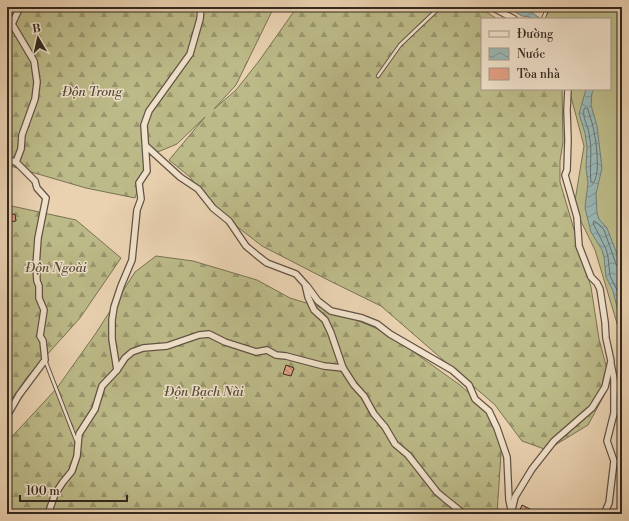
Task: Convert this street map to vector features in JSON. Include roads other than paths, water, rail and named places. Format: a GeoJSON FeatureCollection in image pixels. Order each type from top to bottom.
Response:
{"type":"FeatureCollection","features":[{"type":"Feature","properties":{"kind":"street"},"geometry":{"type":"LineString","coordinates":[[12,24],[20,7]]}},
{"type":"Feature","properties":{"kind":"street"},"geometry":{"type":"LineString","coordinates":[[117,370],[112,339],[112,320],[114,307],[121,286],[132,260],[137,210],[141,199],[139,183],[147,171],[144,125],[149,111],[190,54],[200,19],[201,7]]}},
{"type":"Feature","properties":{"kind":"street"},"geometry":{"type":"LineString","coordinates":[[492,7],[512,18]]}},
{"type":"Feature","properties":{"kind":"street"},"geometry":{"type":"LineString","coordinates":[[7,13],[34,61],[37,82],[35,99],[22,135],[21,149],[16,162]]}},
{"type":"Feature","properties":{"kind":"street"},"geometry":{"type":"LineString","coordinates":[[568,90],[567,170],[565,175],[578,217],[579,246],[591,277],[600,289],[606,338],[614,379],[614,413],[607,441],[614,461],[609,503],[604,514]]}},
{"type":"Feature","properties":{"kind":"street"},"geometry":{"type":"LineString","coordinates":[[146,146],[180,177],[198,189],[213,208],[229,221],[246,246],[267,263],[296,274],[318,301],[331,311],[362,318],[377,324],[390,334],[452,370],[469,385],[476,399],[489,411],[497,428],[507,457],[508,500],[512,514]]}},
{"type":"Feature","properties":{"kind":"street"},"geometry":{"type":"LineString","coordinates":[[7,160],[16,162],[35,181],[37,188],[46,198],[38,238],[36,266],[39,298],[44,310],[40,336],[43,340],[45,360],[19,395],[7,416]]}},
{"type":"Feature","properties":{"kind":"street"},"geometry":{"type":"LineString","coordinates":[[305,284],[308,297],[314,310],[324,320],[331,333],[343,368],[354,385],[364,396],[374,414],[385,426],[396,444],[444,498],[464,514]]}},
{"type":"Feature","properties":{"kind":"street"},"geometry":{"type":"LineString","coordinates":[[48,514],[55,494],[72,471],[77,456],[77,442],[79,434],[95,409],[102,386],[117,370],[125,358],[132,352],[143,348],[167,346],[199,335],[209,334],[226,342],[256,352],[267,350],[276,355],[286,356],[324,366],[343,368]]}},
{"type":"Feature","properties":{"kind":"street"},"geometry":{"type":"LineString","coordinates":[[512,514],[515,497],[532,469],[554,441],[597,402],[598,397],[605,387],[611,361]]}},
{"type":"Feature","properties":{"kind":"street"},"geometry":{"type":"LineString","coordinates":[[614,379],[622,399]]}},
{"type":"Feature","properties":{"kind":"lane"},"geometry":{"type":"LineString","coordinates":[[378,76],[400,45],[440,7]]}},
{"type":"Feature","properties":{"kind":"lane"},"geometry":{"type":"LineString","coordinates":[[543,18],[548,7]]}},
{"type":"Feature","properties":{"kind":"lane"},"geometry":{"type":"LineString","coordinates":[[45,360],[77,442]]}},
{"type":"Feature","properties":{"kind":"water"},"geometry":{"type":"Polygon","coordinates":[[[507,7],[524,7],[540,18],[530,18],[522,16],[507,7]]]}},
{"type":"Feature","properties":{"kind":"water"},"geometry":{"type":"Polygon","coordinates":[[[586,90],[594,90],[591,105],[597,126],[602,168],[596,194],[597,213],[599,219],[607,228],[622,267],[622,318],[619,315],[613,291],[606,277],[602,250],[591,232],[585,208],[588,183],[586,168],[587,147],[585,133],[579,114],[586,90]]]}},
{"type":"Feature","properties":{"kind":"park label","name":"Độn Trong"},"geometry":{"type":"Point","coordinates":[92,91]}},
{"type":"Feature","properties":{"kind":"park label","name":"Độn Ngoài"},"geometry":{"type":"Point","coordinates":[56,267]}},
{"type":"Feature","properties":{"kind":"park label","name":"Độn Bạch Nài"},"geometry":{"type":"Point","coordinates":[204,391]}}]}
